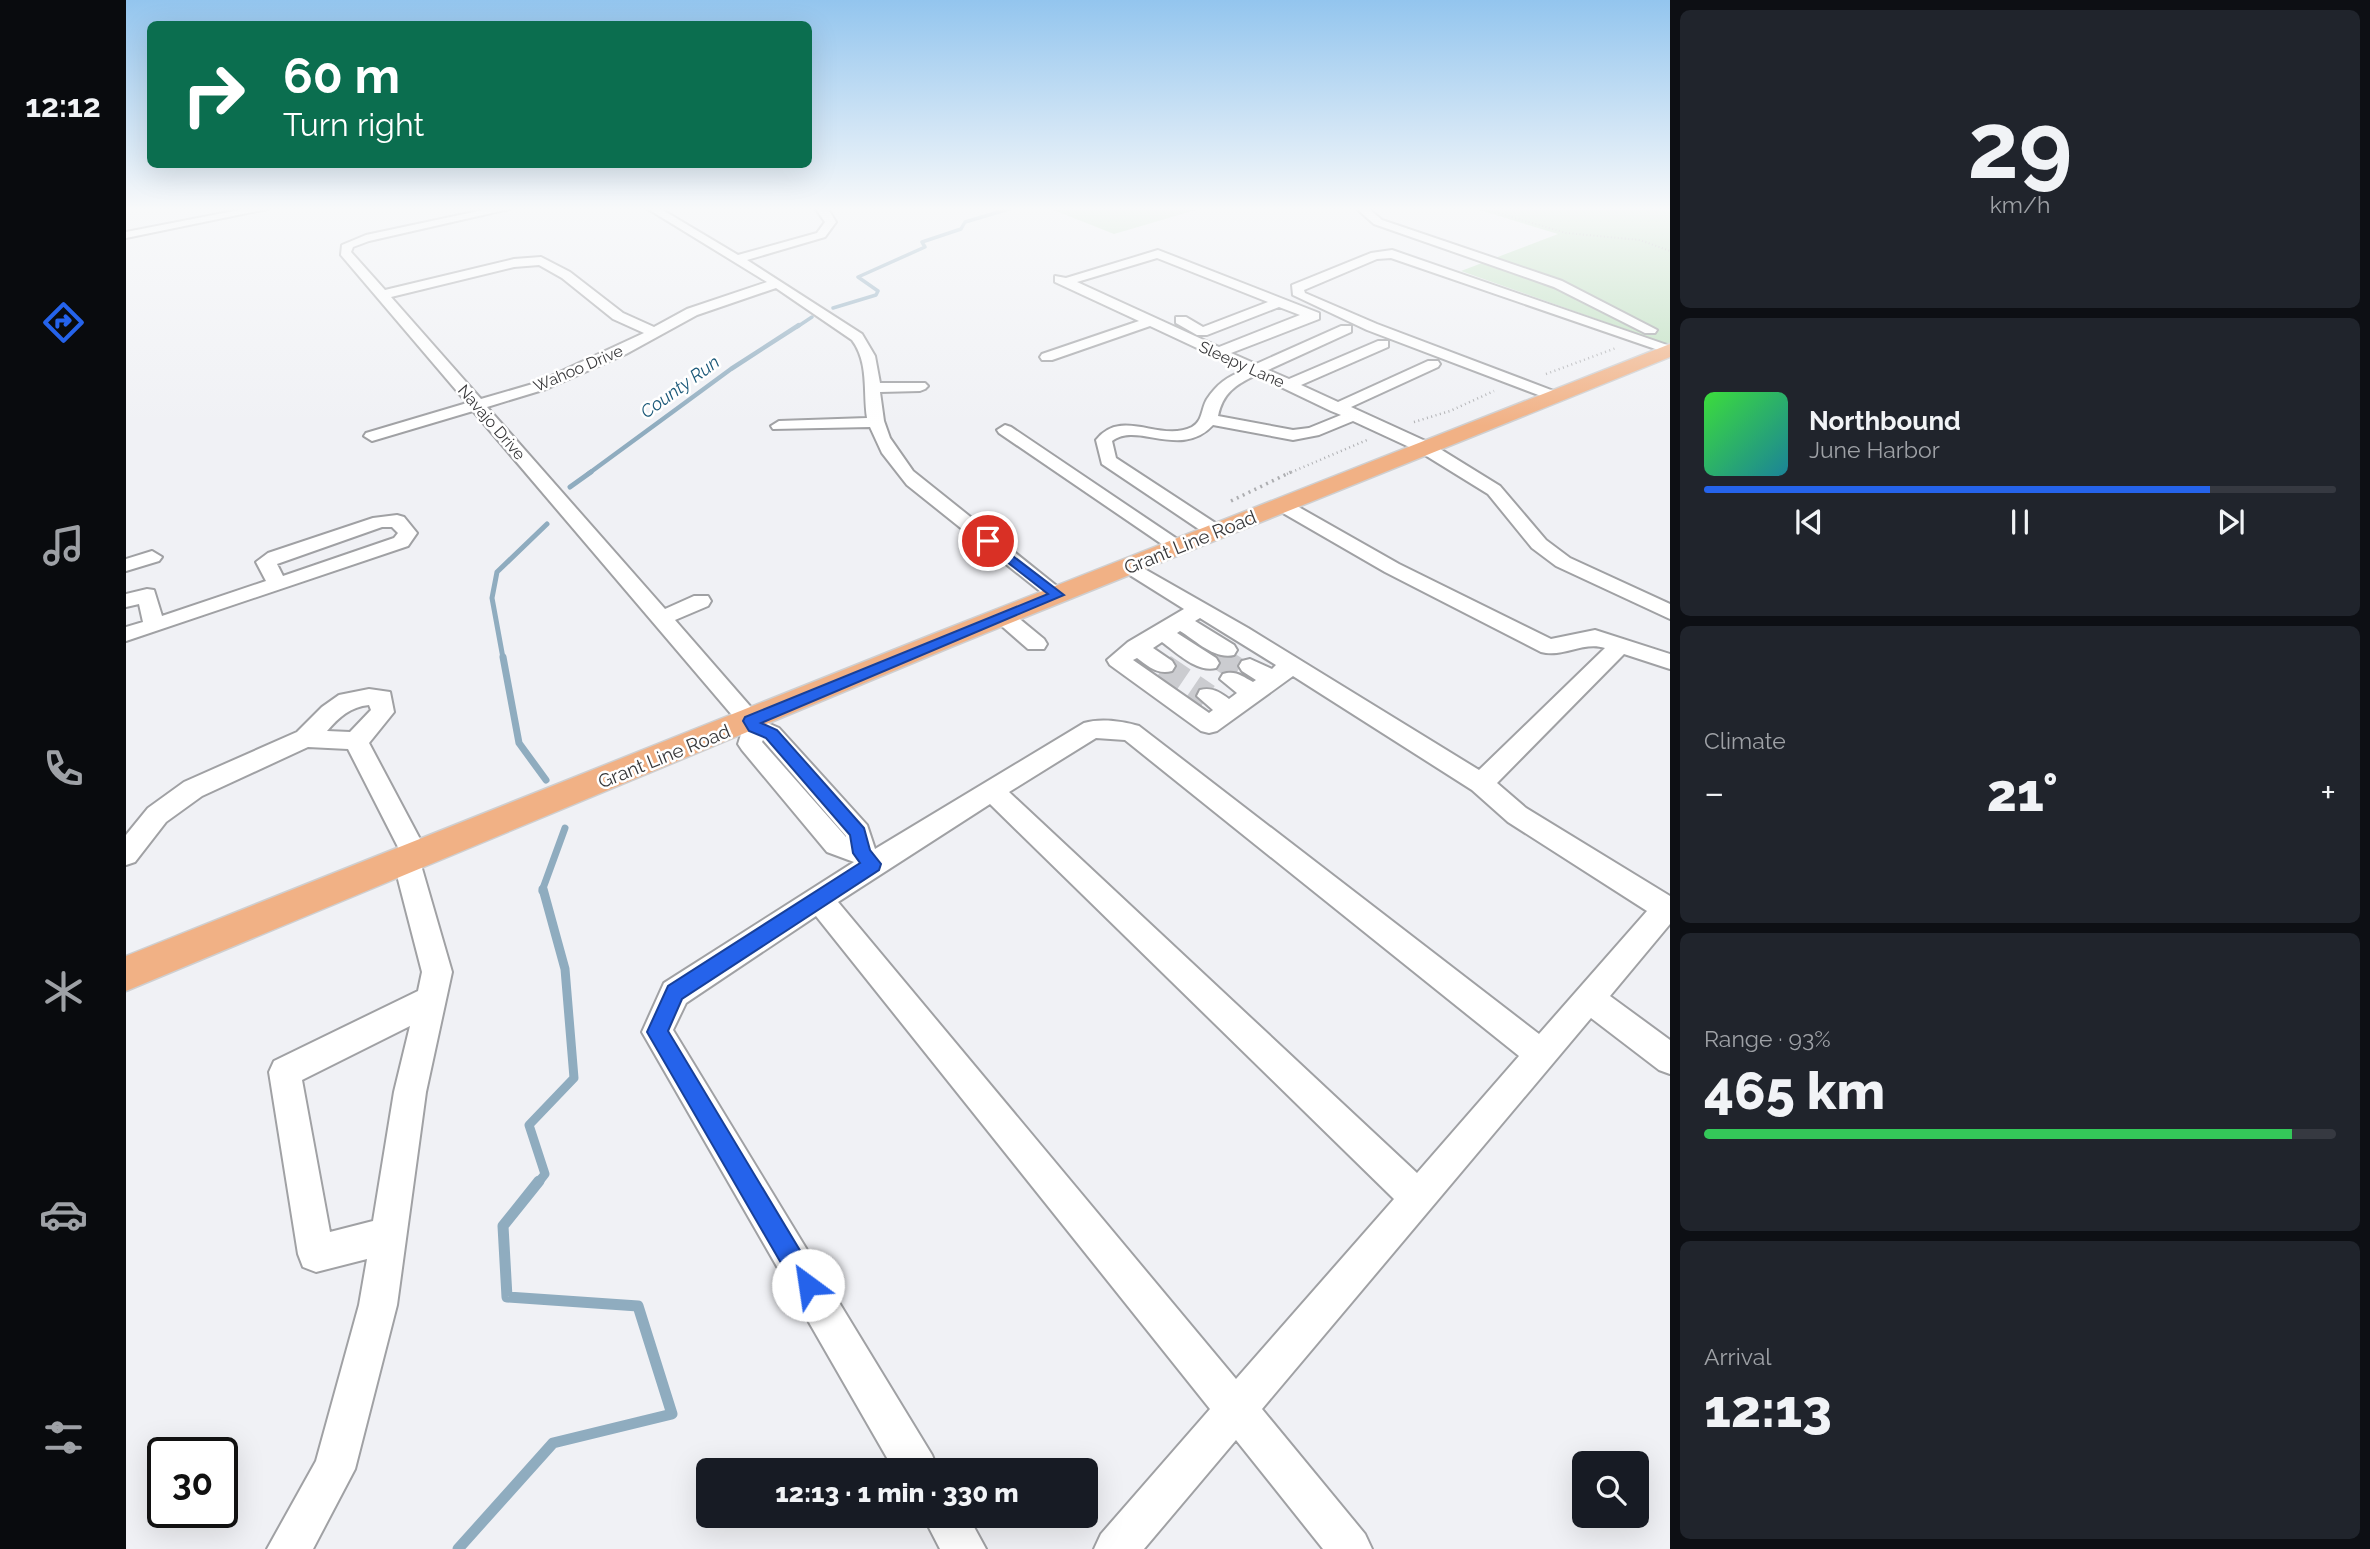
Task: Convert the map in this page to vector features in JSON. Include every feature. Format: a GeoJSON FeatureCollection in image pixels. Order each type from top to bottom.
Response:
{"type":"FeatureCollection","features":[{"type":"Feature","properties":{"kind":"main road","name":"Grant Line Road"},"geometry":{"type":"LineString","coordinates":[[126,974],[411,858],[753,724],[1003,616],[1179,547],[1206,525],[1282,505],[1544,400],[1670,346]]}},
{"type":"Feature","properties":{"kind":"street","name":"Navajo Drive"},"geometry":{"type":"LineString","coordinates":[[370,281],[753,724],[771,734],[858,832],[867,859]]}},
{"type":"Feature","properties":{"kind":"street"},"geometry":{"type":"LineString","coordinates":[[382,295],[439,281]]}},
{"type":"Feature","properties":{"kind":"street"},"geometry":{"type":"LineString","coordinates":[[574,281],[618,316],[654,332]]}},
{"type":"Feature","properties":{"kind":"street"},"geometry":{"type":"LineString","coordinates":[[774,281],[857,337],[863,344],[870,361],[876,422],[892,457],[913,481],[1058,595]]}},
{"type":"Feature","properties":{"kind":"street","name":"Sleepy Lane"},"geometry":{"type":"LineString","coordinates":[[1065,281],[1426,448],[1494,490],[1539,544],[1563,562],[1670,612]]}},
{"type":"Feature","properties":{"kind":"street"},"geometry":{"type":"LineString","coordinates":[[1096,281],[1202,332],[1280,303]]}},
{"type":"Feature","properties":{"kind":"street"},"geometry":{"type":"LineString","coordinates":[[1226,281],[1497,389],[1544,400]]}},
{"type":"Feature","properties":{"kind":"street"},"geometry":{"type":"LineString","coordinates":[[1313,281],[1297,288],[1298,295],[1372,327],[1517,382],[1544,400]]}},
{"type":"Feature","properties":{"kind":"street"},"geometry":{"type":"LineString","coordinates":[[1470,281],[1636,339],[1670,346]]}},
{"type":"Feature","properties":{"kind":"street"},"geometry":{"type":"LineString","coordinates":[[1550,281],[1670,346]]}},
{"type":"Feature","properties":{"kind":"street","name":"Wahoo Drive"},"geometry":{"type":"LineString","coordinates":[[372,436],[575,373],[717,302],[777,283]]}},
{"type":"Feature","properties":{"kind":"street"},"geometry":{"type":"LineString","coordinates":[[1217,353],[1311,315]]}},
{"type":"Feature","properties":{"kind":"street"},"geometry":{"type":"LineString","coordinates":[[1047,357],[1148,321]]}},
{"type":"Feature","properties":{"kind":"street"},"geometry":{"type":"LineString","coordinates":[[1206,525],[1108,460],[1104,440],[1115,431],[1129,429],[1170,437],[1199,429],[1209,419],[1213,402],[1228,382],[1346,329]]}},
{"type":"Feature","properties":{"kind":"street"},"geometry":{"type":"LineString","coordinates":[[1288,385],[1382,344]]}},
{"type":"Feature","properties":{"kind":"street"},"geometry":{"type":"LineString","coordinates":[[1209,419],[1293,435],[1313,432],[1345,411],[1433,364]]}},
{"type":"Feature","properties":{"kind":"street"},"geometry":{"type":"LineString","coordinates":[[872,387],[920,386]]}},
{"type":"Feature","properties":{"kind":"street"},"geometry":{"type":"LineString","coordinates":[[779,426],[876,422]]}},
{"type":"Feature","properties":{"kind":"street"},"geometry":{"type":"LineString","coordinates":[[1005,430],[1179,547]]}},
{"type":"Feature","properties":{"kind":"street"},"geometry":{"type":"LineString","coordinates":[[1282,505],[1392,568],[1549,647],[1595,638],[1670,662]]}},
{"type":"Feature","properties":{"kind":"street"},"geometry":{"type":"LineString","coordinates":[[126,634],[154,626],[401,542],[408,533],[397,521],[380,522],[275,557],[266,562],[277,584]]}},
{"type":"Feature","properties":{"kind":"street"},"geometry":{"type":"LineString","coordinates":[[126,565],[152,557]]}},
{"type":"Feature","properties":{"kind":"street"},"geometry":{"type":"LineString","coordinates":[[1116,1549],[1668,910],[1517,815],[1481,783],[1292,665],[1127,567]]}},
{"type":"Feature","properties":{"kind":"street"},"geometry":{"type":"LineString","coordinates":[[126,601],[147,596],[154,626]]}},
{"type":"Feature","properties":{"kind":"street"},"geometry":{"type":"LineString","coordinates":[[662,618],[701,601]]}},
{"type":"Feature","properties":{"kind":"street"},"geometry":{"type":"LineString","coordinates":[[1199,609],[1118,660],[1209,725],[1292,665]]}},
{"type":"Feature","properties":{"kind":"street"},"geometry":{"type":"LineString","coordinates":[[1003,616],[1036,644]]}},
{"type":"Feature","properties":{"kind":"street"},"geometry":{"type":"LineString","coordinates":[[126,649],[154,626]]}},
{"type":"Feature","properties":{"kind":"street"},"geometry":{"type":"LineString","coordinates":[[1170,626],[1217,656]]}},
{"type":"Feature","properties":{"kind":"street"},"geometry":{"type":"LineString","coordinates":[[1481,783],[1620,646]]}},
{"type":"Feature","properties":{"kind":"street"},"geometry":{"type":"LineString","coordinates":[[1130,650],[1158,670]]}},
{"type":"Feature","properties":{"kind":"street"},"geometry":{"type":"LineString","coordinates":[[1241,672],[1262,686]]}},
{"type":"Feature","properties":{"kind":"street"},"geometry":{"type":"LineString","coordinates":[[126,854],[157,815],[193,789],[305,738],[342,702],[362,695],[382,698],[383,712],[356,741]]}},
{"type":"Feature","properties":{"kind":"street"},"geometry":{"type":"LineString","coordinates":[[1202,700],[1223,715]]}},
{"type":"Feature","properties":{"kind":"street"},"geometry":{"type":"LineString","coordinates":[[910,1458],[657,1032],[675,993],[819,899],[867,859],[992,791],[1092,729],[1130,732],[1541,1054]]}},
{"type":"Feature","properties":{"kind":"street"},"geometry":{"type":"LineString","coordinates":[[305,738],[356,741]]}},
{"type":"Feature","properties":{"kind":"street"},"geometry":{"type":"LineString","coordinates":[[289,1549],[334,1469],[378,1305],[410,1092],[437,972],[411,858],[356,741]]}},
{"type":"Feature","properties":{"kind":"street"},"geometry":{"type":"LineString","coordinates":[[992,791],[1418,1198]]}},
{"type":"Feature","properties":{"kind":"street"},"geometry":{"type":"LineString","coordinates":[[819,899],[1350,1549]]}},
{"type":"Feature","properties":{"kind":"street"},"geometry":{"type":"LineString","coordinates":[[1590,998],[1670,1059]]}},
{"type":"Feature","properties":{"kind":"street"},"geometry":{"type":"LineString","coordinates":[[388,1235],[316,1254],[285,1072],[431,1000]]}},
{"type":"Feature","properties":{"kind":"street"},"geometry":{"type":"LineString","coordinates":[[951,1528],[964,1549]]}},
{"type":"Feature","properties":{"kind":"path"},"geometry":{"type":"LineString","coordinates":[[1517,382],[1556,371],[1636,339]]}},
{"type":"Feature","properties":{"kind":"path"},"geometry":{"type":"LineString","coordinates":[[1206,525],[1299,468],[1450,411],[1497,389]]}},
{"type":"Feature","properties":{"kind":"green space"},"geometry":{"type":"Polygon","coordinates":[[[1490,281],[1670,281],[1670,345],[1490,281]]]}},
{"type":"Feature","properties":{"kind":"waterway","name":"County Run"},"geometry":{"type":"LineString","coordinates":[[833,308],[876,295],[878,291],[864,281]]}},
{"type":"Feature","properties":{"kind":"waterway","name":"County Run"},"geometry":{"type":"LineString","coordinates":[[797,327],[812,317]]}},
{"type":"Feature","properties":{"kind":"waterway","name":"County Run"},"geometry":{"type":"LineString","coordinates":[[588,474],[731,369],[799,325]]}},
{"type":"Feature","properties":{"kind":"waterway","name":"County Run"},"geometry":{"type":"LineString","coordinates":[[570,487],[591,472]]}},
{"type":"Feature","properties":{"kind":"waterway","name":"County Run"},"geometry":{"type":"LineString","coordinates":[[503,658],[492,598],[497,572],[547,524]]}},
{"type":"Feature","properties":{"kind":"waterway","name":"County Run"},"geometry":{"type":"LineString","coordinates":[[503,657],[519,743],[546,780]]}},
{"type":"Feature","properties":{"kind":"waterway","name":"County Run"},"geometry":{"type":"LineString","coordinates":[[542,891],[565,828]]}},
{"type":"Feature","properties":{"kind":"waterway","name":"County Run"},"geometry":{"type":"LineString","coordinates":[[538,1183],[545,1174],[529,1125],[574,1078],[565,969],[543,889]]}},
{"type":"Feature","properties":{"kind":"waterway","name":"County Run"},"geometry":{"type":"LineString","coordinates":[[458,1549],[553,1443],[672,1414],[638,1306],[507,1297],[503,1226],[539,1181]]}},
{"type":"Feature","properties":{"kind":"tunnel"},"geometry":{"type":"LineString","coordinates":[[1217,656],[1221,658]]}},
{"type":"Feature","properties":{"kind":"tunnel"},"geometry":{"type":"LineString","coordinates":[[1218,657],[1241,672]]}},
{"type":"Feature","properties":{"kind":"tunnel"},"geometry":{"type":"LineString","coordinates":[[1164,666],[1208,696]]}},
{"type":"Feature","properties":{"kind":"route"},"geometry":{"type":"LineString","coordinates":[[808,1285],[657,1032],[675,993],[873,864],[862,853],[858,832],[771,734],[755,727],[750,721],[1058,595],[988,541]]}}]}
